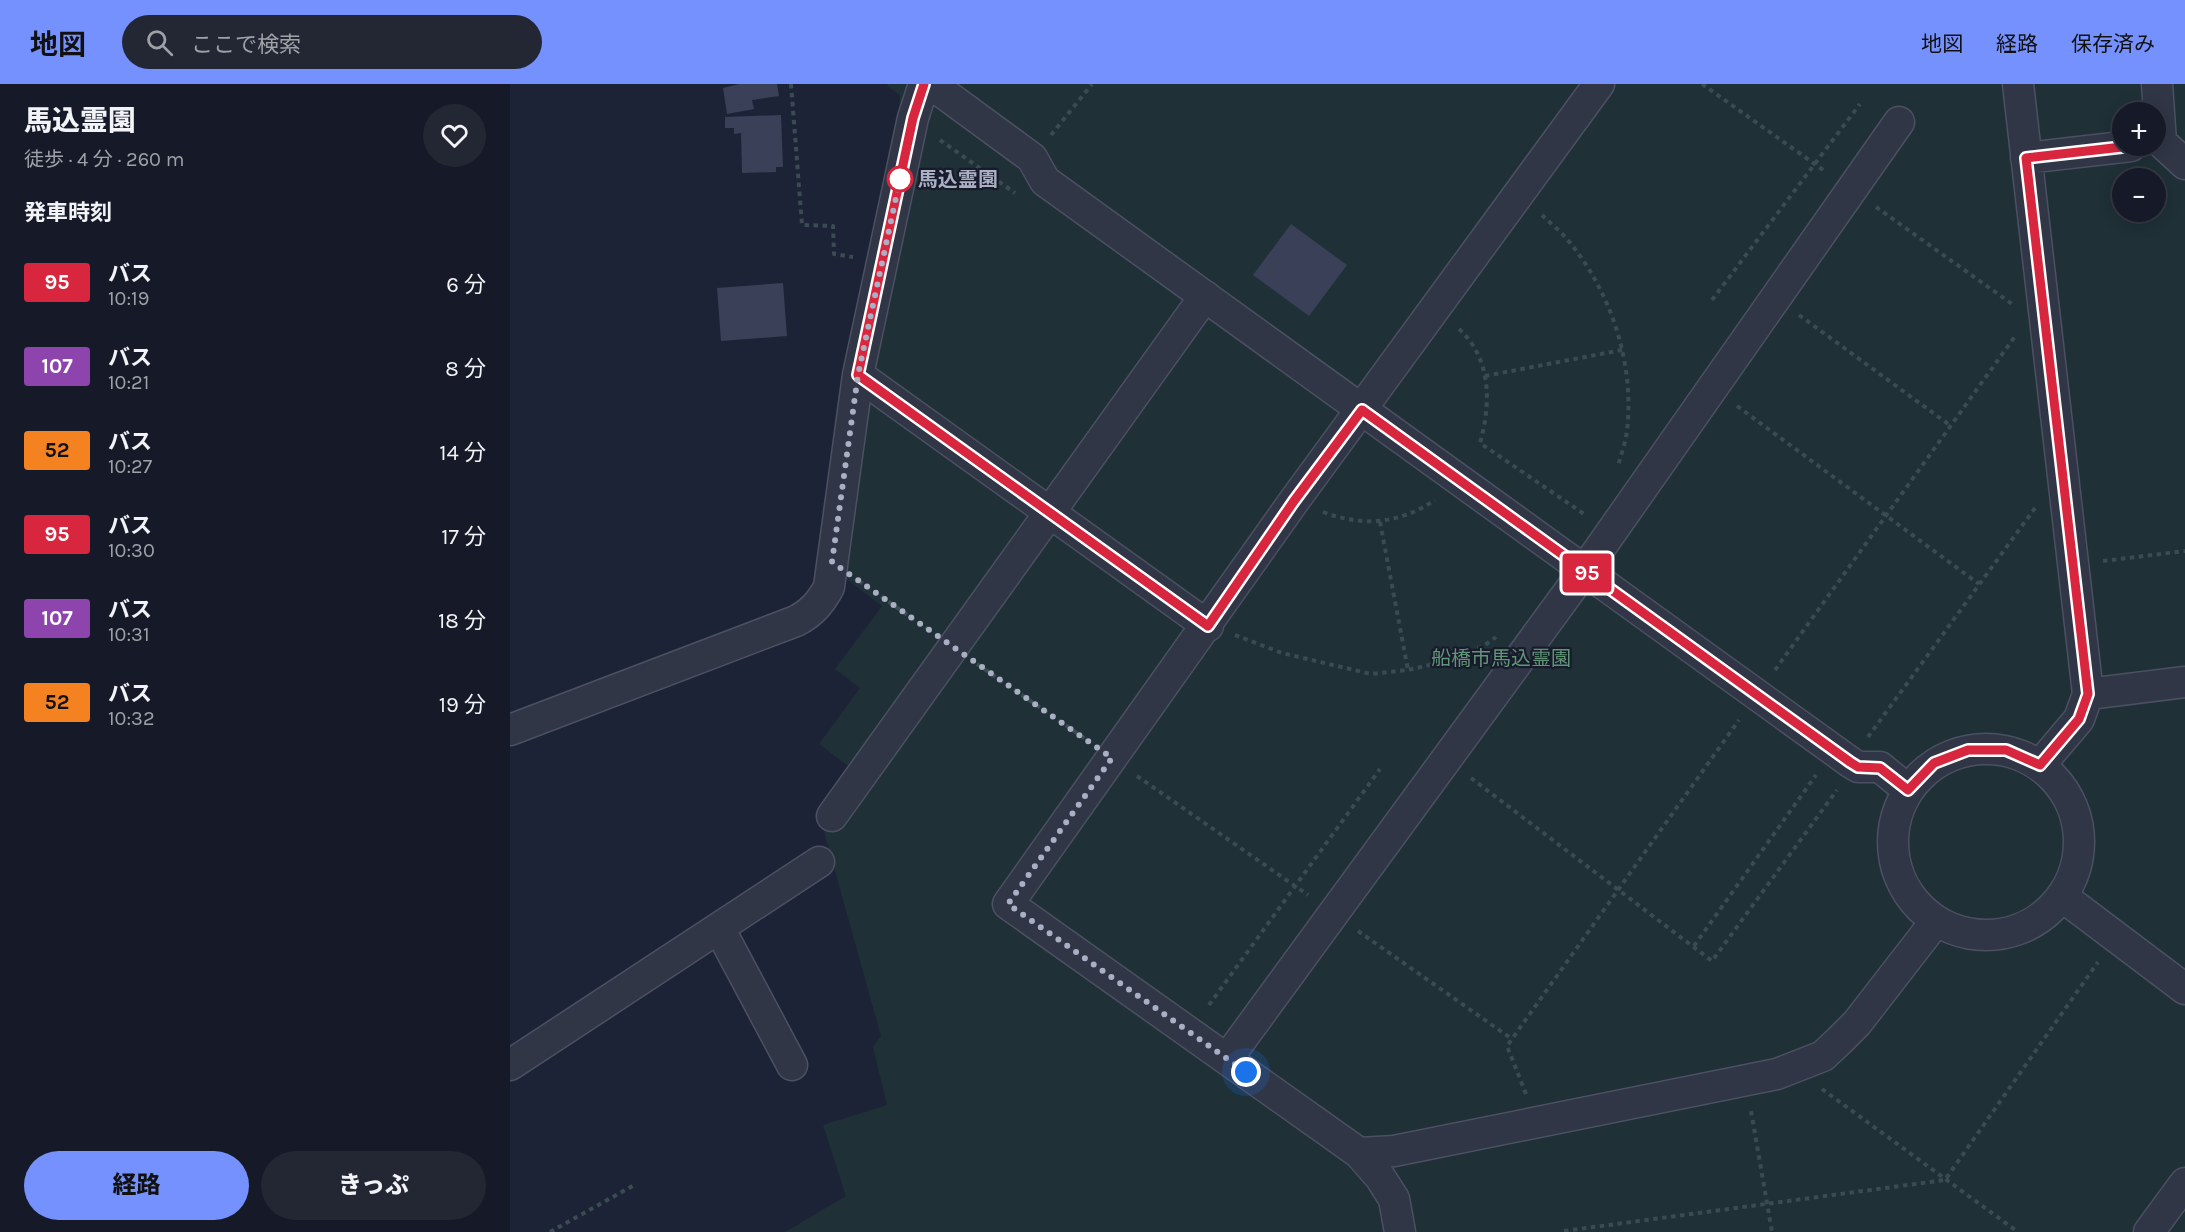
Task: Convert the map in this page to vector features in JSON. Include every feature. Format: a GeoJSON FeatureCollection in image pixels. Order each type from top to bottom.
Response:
{"type":"FeatureCollection","features":[{"type":"Feature","properties":{"kind":"street"},"geometry":{"type":"LineString","coordinates":[[510,730],[806,616],[821,601],[829,587],[858,375],[913,118],[924,84]]}},
{"type":"Feature","properties":{"kind":"street"},"geometry":{"type":"LineString","coordinates":[[931,84],[1032,158],[1045,181],[1846,759],[1858,767],[1880,768],[1908,790]]}},
{"type":"Feature","properties":{"kind":"street"},"geometry":{"type":"LineString","coordinates":[[1400,1232],[1394,1199],[1380,1177],[1359,1154],[1008,904],[1208,626],[1294,501],[1599,84]]}},
{"type":"Feature","properties":{"kind":"street"},"geometry":{"type":"LineString","coordinates":[[2018,84],[2088,694],[2079,719],[2040,765]]}},
{"type":"Feature","properties":{"kind":"street"},"geometry":{"type":"LineString","coordinates":[[2157,84],[2157,102]]}},
{"type":"Feature","properties":{"kind":"street"},"geometry":{"type":"LineString","coordinates":[[1227,1059],[1446,759],[1575,563],[1713,388],[1899,122]]}},
{"type":"Feature","properties":{"kind":"street"},"geometry":{"type":"LineString","coordinates":[[2026,158],[2112,148]]}},
{"type":"Feature","properties":{"kind":"street"},"geometry":{"type":"LineString","coordinates":[[2166,149],[2185,164]]}},
{"type":"Feature","properties":{"kind":"street"},"geometry":{"type":"LineString","coordinates":[[832,816],[1205,296]]}},
{"type":"Feature","properties":{"kind":"street"},"geometry":{"type":"LineString","coordinates":[[858,375],[1208,626]]}},
{"type":"Feature","properties":{"kind":"street"},"geometry":{"type":"LineString","coordinates":[[2088,694],[2185,682]]}},
{"type":"Feature","properties":{"kind":"street"},"geometry":{"type":"LineString","coordinates":[[1968,750],[2006,750],[2040,765],[2066,792],[2079,827],[2078,864],[2063,897],[2043,918],[2018,931],[2009,933],[1990,936],[1962,933],[1936,921],[1913,901],[1899,875],[1892,846],[1896,817],[1908,790],[1934,763],[1968,750]]}},
{"type":"Feature","properties":{"kind":"street"},"geometry":{"type":"LineString","coordinates":[[510,1065],[819,862]]}},
{"type":"Feature","properties":{"kind":"street"},"geometry":{"type":"LineString","coordinates":[[2063,897],[2185,989]]}},
{"type":"Feature","properties":{"kind":"street"},"geometry":{"type":"LineString","coordinates":[[1359,1154],[1394,1151],[1777,1074],[1793,1068],[1822,1056],[1857,1023],[1936,921]]}},
{"type":"Feature","properties":{"kind":"street"},"geometry":{"type":"LineString","coordinates":[[719,928],[792,1065]]}},
{"type":"Feature","properties":{"kind":"street"},"geometry":{"type":"LineString","coordinates":[[2149,1232],[2185,1183]]}},
{"type":"Feature","properties":{"kind":"path"},"geometry":{"type":"LineString","coordinates":[[791,84],[802,225],[833,226],[834,254],[861,258]]}},
{"type":"Feature","properties":{"kind":"path"},"geometry":{"type":"LineString","coordinates":[[1032,158],[1092,84]]}},
{"type":"Feature","properties":{"kind":"path"},"geometry":{"type":"LineString","coordinates":[[1712,300],[1860,104]]}},
{"type":"Feature","properties":{"kind":"path"},"geometry":{"type":"LineString","coordinates":[[1519,193],[1565,237],[1587,267],[1608,308],[1622,350],[1628,391],[1627,431],[1618,466]]}},
{"type":"Feature","properties":{"kind":"path"},"geometry":{"type":"LineString","coordinates":[[1776,298],[1951,426]]}},
{"type":"Feature","properties":{"kind":"path"},"geometry":{"type":"LineString","coordinates":[[1436,308],[1464,334],[1480,358],[1488,389],[1487,418],[1480,444],[1589,517],[1575,563]]}},
{"type":"Feature","properties":{"kind":"path"},"geometry":{"type":"LineString","coordinates":[[1485,376],[1622,350]]}},
{"type":"Feature","properties":{"kind":"path"},"geometry":{"type":"LineString","coordinates":[[1713,388],[1979,584]]}},
{"type":"Feature","properties":{"kind":"path"},"geometry":{"type":"LineString","coordinates":[[1694,946],[1846,759],[1979,584],[2062,469]]}},
{"type":"Feature","properties":{"kind":"path"},"geometry":{"type":"LineString","coordinates":[[1294,501],[1329,514],[1380,522],[1407,516],[1442,496]]}},
{"type":"Feature","properties":{"kind":"path"},"geometry":{"type":"LineString","coordinates":[[1380,522],[1408,670]]}},
{"type":"Feature","properties":{"kind":"path"},"geometry":{"type":"LineString","coordinates":[[2073,564],[2185,552]]}},
{"type":"Feature","properties":{"kind":"path"},"geometry":{"type":"LineString","coordinates":[[832,562],[1512,1039]]}},
{"type":"Feature","properties":{"kind":"path"},"geometry":{"type":"LineString","coordinates":[[1446,759],[1712,961],[1846,759]]}},
{"type":"Feature","properties":{"kind":"path"},"geometry":{"type":"LineString","coordinates":[[1209,1005],[1380,769]]}},
{"type":"Feature","properties":{"kind":"path"},"geometry":{"type":"LineString","coordinates":[[1564,1231],[1945,1180],[2115,936]]}},
{"type":"Feature","properties":{"kind":"path"},"geometry":{"type":"LineString","coordinates":[[1793,1068],[2018,1232]]}},
{"type":"Feature","properties":{"kind":"path"},"geometry":{"type":"LineString","coordinates":[[1746,1080],[1772,1232]]}},
{"type":"Feature","properties":{"kind":"path"},"geometry":{"type":"LineString","coordinates":[[550,1232],[636,1184]]}},
{"type":"Feature","properties":{"kind":"green space","name":"船橋市馬込霊園"},"geometry":{"type":"Polygon","coordinates":[[[888,84],[2185,84],[2185,1232],[785,1232],[846,1196],[823,1125],[887,1105],[873,1047],[881,1036],[818,810],[849,767],[819,744],[860,688],[835,669],[882,606],[845,578],[900,95],[887,86],[888,84]]]}},
{"type":"Feature","properties":{"kind":"building"},"geometry":{"type":"Polygon","coordinates":[[[739,84],[777,84],[779,96],[752,100],[754,109],[727,114],[723,88],[739,84]]]}},
{"type":"Feature","properties":{"kind":"building"},"geometry":{"type":"Polygon","coordinates":[[[781,115],[783,167],[776,167],[776,172],[742,173],[741,133],[734,134],[734,128],[725,128],[725,117],[781,115]]]}},
{"type":"Feature","properties":{"kind":"building"},"geometry":{"type":"Polygon","coordinates":[[[1291,224],[1347,265],[1309,316],[1253,275],[1291,224]]]}},
{"type":"Feature","properties":{"kind":"building"},"geometry":{"type":"Polygon","coordinates":[[[783,283],[787,336],[721,341],[717,288],[783,283]]]}},
{"type":"Feature","properties":{"kind":"bus line","name":"95"},"geometry":{"type":"LineString","coordinates":[[924,84],[913,118],[858,375],[1050,513],[1208,626],[1294,501],[1362,410],[1850,762],[1858,767],[1880,768],[1908,790],[1934,763],[1968,750],[2006,750],[2040,765],[2079,719],[2088,694],[2026,158],[2112,148]]}},
{"type":"Feature","properties":{"kind":"place","name":"馬込霊園"},"geometry":{"type":"Point","coordinates":[900,179]}},
{"type":"Feature","properties":{"kind":"route"},"geometry":{"type":"LineString","coordinates":[[900,179],[858,375],[832,562],[1112,758],[1008,904],[1246,1072]]}}]}
